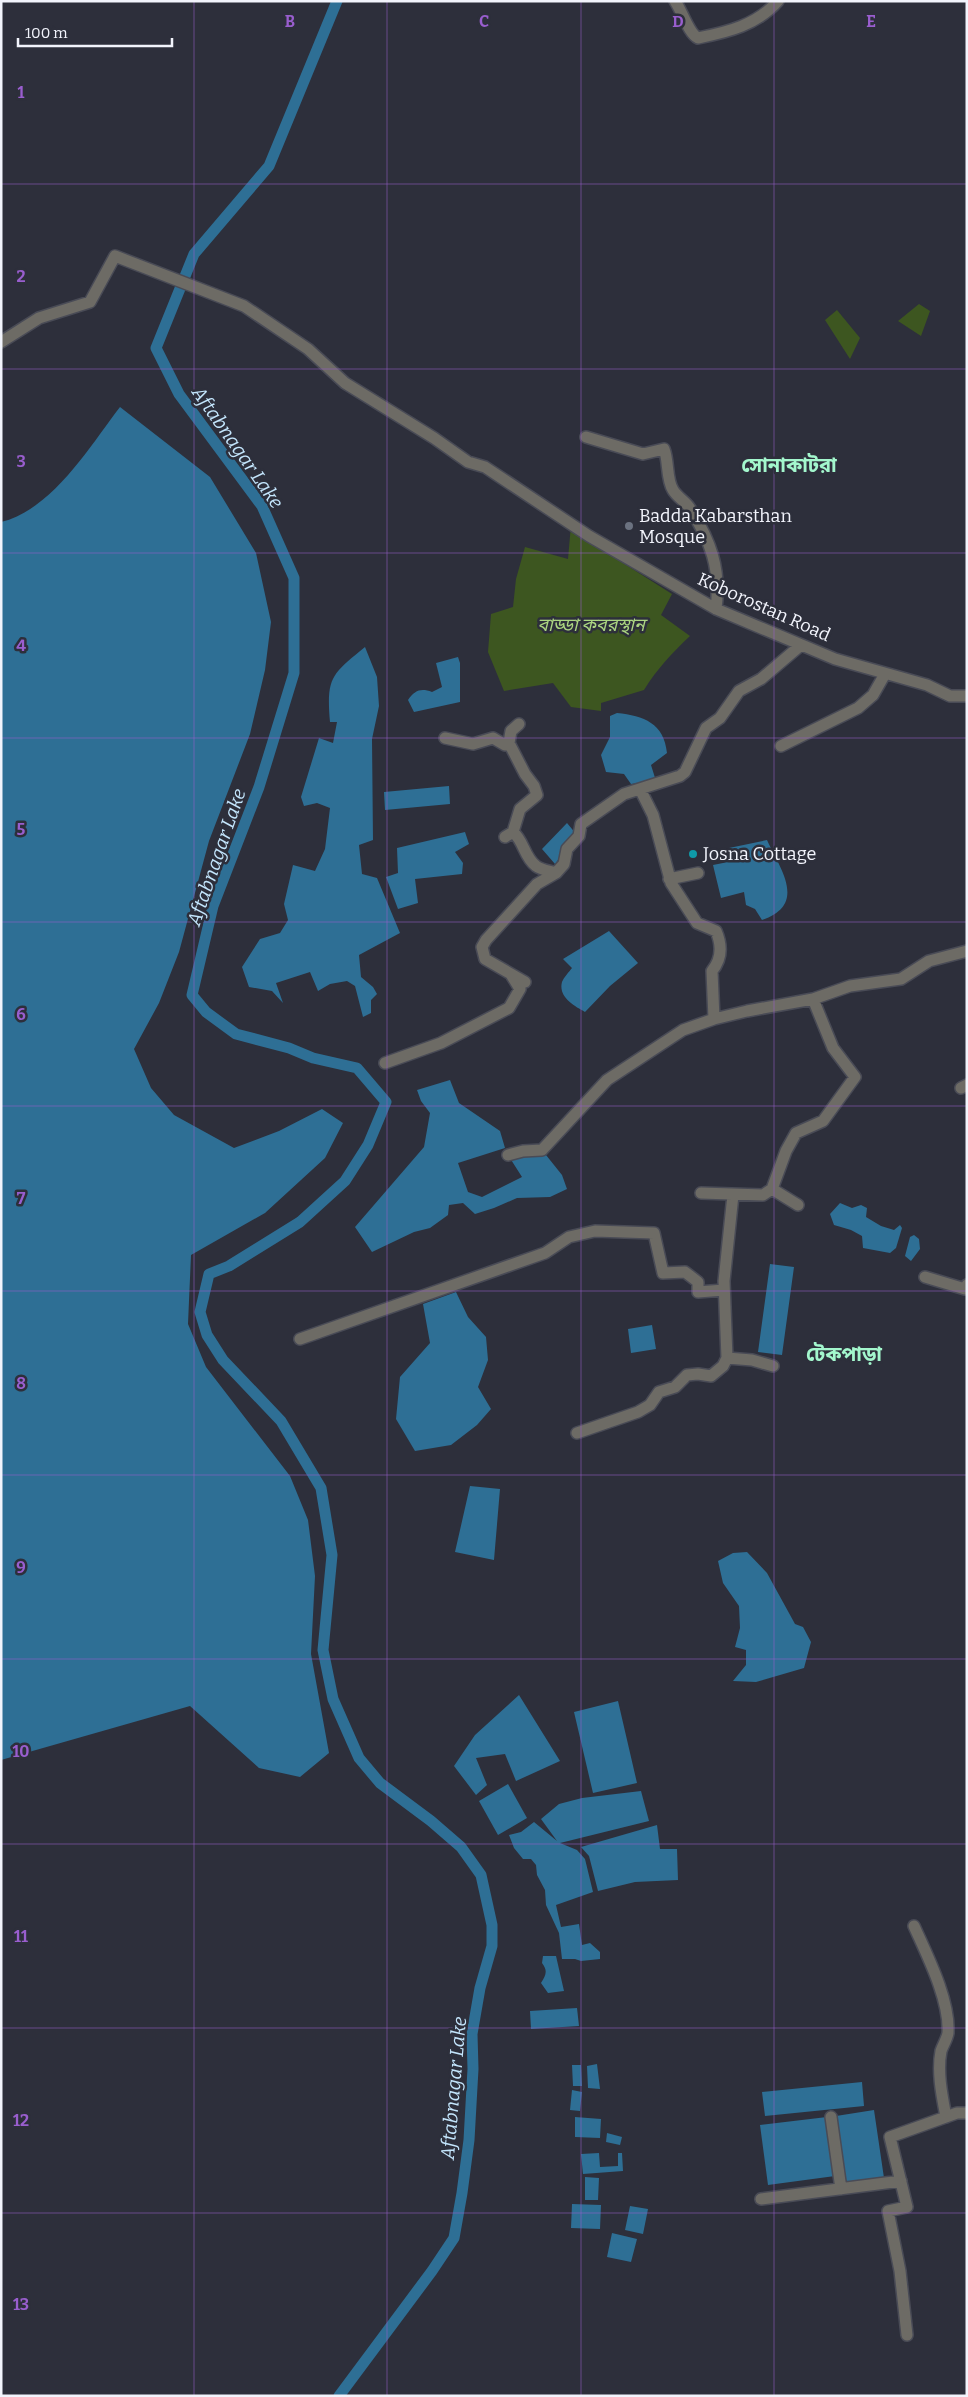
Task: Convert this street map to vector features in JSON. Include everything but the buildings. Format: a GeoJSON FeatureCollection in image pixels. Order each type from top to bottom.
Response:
{"type":"FeatureCollection","features":[{"type":"Feature","properties":{"kind":"street"},"geometry":{"type":"LineString","coordinates":[[675,1],[683,13],[692,36],[698,38],[748,24],[767,14],[779,1]]}},
{"type":"Feature","properties":{"kind":"street","name":"Koborostan Road"},"geometry":{"type":"LineString","coordinates":[[1,342],[39,318],[90,302],[115,256],[244,306],[308,349],[344,383],[434,438],[468,462],[485,467],[589,536],[716,609],[836,659],[927,685],[950,696],[967,696]]}},
{"type":"Feature","properties":{"kind":"street"},"geometry":{"type":"LineString","coordinates":[[586,437],[643,454],[664,449],[672,490],[688,506],[697,521],[718,569],[716,609]]}},
{"type":"Feature","properties":{"kind":"street"},"geometry":{"type":"LineString","coordinates":[[525,982],[485,959],[482,947],[537,884],[556,873],[564,864],[567,849],[579,836],[581,824],[624,794],[680,776],[685,772],[706,728],[720,718],[739,691],[761,679],[800,645]]}},
{"type":"Feature","properties":{"kind":"street"},"geometry":{"type":"LineString","coordinates":[[781,746],[858,708],[873,695],[885,674]]}},
{"type":"Feature","properties":{"kind":"street"},"geometry":{"type":"LineString","coordinates":[[519,724],[511,731],[510,743],[537,795],[520,809],[509,834],[521,838],[527,854],[536,866],[556,873]]}},
{"type":"Feature","properties":{"kind":"street"},"geometry":{"type":"LineString","coordinates":[[445,738],[473,744],[493,738],[505,745],[510,743]]}},
{"type":"Feature","properties":{"kind":"street"},"geometry":{"type":"LineString","coordinates":[[640,789],[653,816],[669,879],[697,923],[716,932],[721,942],[718,963],[712,971],[714,1019]]}},
{"type":"Feature","properties":{"kind":"street"},"geometry":{"type":"LineString","coordinates":[[669,879],[698,873]]}},
{"type":"Feature","properties":{"kind":"street"},"geometry":{"type":"LineString","coordinates":[[508,1155],[523,1151],[542,1150],[607,1080],[683,1030],[714,1019],[747,1011],[813,999],[850,986],[901,979],[929,961],[967,951]]}},
{"type":"Feature","properties":{"kind":"street"},"geometry":{"type":"LineString","coordinates":[[385,1064],[441,1044],[509,1008],[520,989],[511,974]]}},
{"type":"Feature","properties":{"kind":"street"},"geometry":{"type":"LineString","coordinates":[[701,1193],[763,1195],[772,1189],[786,1151],[796,1133],[823,1121],[855,1077],[834,1048],[813,999]]}},
{"type":"Feature","properties":{"kind":"street"},"geometry":{"type":"LineString","coordinates":[[772,1189],[798,1205]]}},
{"type":"Feature","properties":{"kind":"street"},"geometry":{"type":"LineString","coordinates":[[578,1433],[638,1412],[650,1405],[659,1392],[675,1387],[687,1375],[715,1375],[727,1358],[724,1290],[733,1195]]}},
{"type":"Feature","properties":{"kind":"street"},"geometry":{"type":"LineString","coordinates":[[300,1338],[545,1252],[569,1237],[595,1231],[654,1233],[663,1273],[685,1272],[698,1282],[698,1292],[724,1290]]}},
{"type":"Feature","properties":{"kind":"street"},"geometry":{"type":"LineString","coordinates":[[925,1277],[965,1289],[967,1285]]}},
{"type":"Feature","properties":{"kind":"street"},"geometry":{"type":"LineString","coordinates":[[727,1358],[752,1360],[773,1366]]}},
{"type":"Feature","properties":{"kind":"street"},"geometry":{"type":"LineString","coordinates":[[914,1926],[931,1964],[945,2008],[948,2033],[941,2051],[940,2084],[946,2117]]}},
{"type":"Feature","properties":{"kind":"street"},"geometry":{"type":"LineString","coordinates":[[907,2335],[900,2271],[888,2211],[907,2207],[892,2152],[890,2137],[957,2113],[967,2112]]}},
{"type":"Feature","properties":{"kind":"street"},"geometry":{"type":"LineString","coordinates":[[831,2117],[842,2189]]}},
{"type":"Feature","properties":{"kind":"street"},"geometry":{"type":"LineString","coordinates":[[761,2199],[901,2181]]}},
{"type":"Feature","properties":{"kind":"green space"},"geometry":{"type":"Polygon","coordinates":[[[919,304],[930,311],[921,336],[898,321],[919,304]]]}},
{"type":"Feature","properties":{"kind":"green space"},"geometry":{"type":"Polygon","coordinates":[[[837,310],[860,338],[850,359],[825,320],[837,310]]]}},
{"type":"Feature","properties":{"kind":"green space","name":"বাড্ডা কবরস্থান"},"geometry":{"type":"Polygon","coordinates":[[[571,525],[601,549],[672,594],[661,615],[690,636],[665,662],[644,690],[601,703],[601,711],[571,707],[553,683],[504,691],[488,652],[491,614],[513,607],[516,579],[525,547],[568,559],[571,525]]]}},
{"type":"Feature","properties":{"kind":"water"},"geometry":{"type":"Polygon","coordinates":[[[120,407],[210,477],[256,553],[271,622],[265,670],[250,734],[209,841],[179,952],[159,1003],[134,1049],[151,1088],[174,1115],[234,1148],[279,1131],[322,1109],[343,1123],[325,1158],[265,1213],[191,1255],[188,1324],[206,1367],[290,1476],[308,1520],[315,1576],[311,1654],[329,1753],[300,1777],[259,1768],[190,1706],[1,1760],[1,522],[20,515],[53,491],[83,457],[120,407]]]}},
{"type":"Feature","properties":{"kind":"water"},"geometry":{"type":"Polygon","coordinates":[[[365,647],[377,677],[379,706],[372,739],[373,840],[359,845],[362,874],[377,878],[400,933],[359,955],[361,977],[373,987],[377,994],[371,1000],[371,1013],[363,1017],[355,986],[347,981],[330,984],[318,991],[310,972],[276,983],[283,1003],[272,991],[249,987],[242,967],[260,939],[280,933],[288,920],[284,904],[293,865],[315,871],[325,849],[330,808],[317,803],[304,806],[301,797],[319,738],[333,743],[337,722],[330,722],[329,695],[334,678],[345,664],[365,647]]]}},
{"type":"Feature","properties":{"kind":"water"},"geometry":{"type":"Polygon","coordinates":[[[458,657],[460,663],[460,702],[414,712],[408,700],[413,694],[421,690],[432,692],[442,687],[436,663],[458,657]]]}},
{"type":"Feature","properties":{"kind":"water"},"geometry":{"type":"Polygon","coordinates":[[[617,713],[644,719],[657,728],[662,735],[667,753],[651,765],[656,781],[631,784],[624,774],[606,772],[601,755],[610,737],[610,716],[617,713]]]}},
{"type":"Feature","properties":{"kind":"water"},"geometry":{"type":"Polygon","coordinates":[[[449,786],[450,804],[385,810],[384,792],[449,786]]]}},
{"type":"Feature","properties":{"kind":"water"},"geometry":{"type":"Polygon","coordinates":[[[567,823],[577,835],[555,864],[542,849],[567,823]]]}},
{"type":"Feature","properties":{"kind":"water"},"geometry":{"type":"Polygon","coordinates":[[[465,832],[469,844],[455,852],[463,863],[462,874],[415,879],[418,903],[398,909],[386,877],[398,873],[397,848],[465,832]]]}},
{"type":"Feature","properties":{"kind":"water"},"geometry":{"type":"Polygon","coordinates":[[[767,840],[787,885],[787,895],[784,905],[776,913],[762,920],[755,909],[746,905],[744,892],[721,898],[713,865],[733,861],[729,848],[767,840]]]}},
{"type":"Feature","properties":{"kind":"water"},"geometry":{"type":"Polygon","coordinates":[[[609,931],[638,963],[610,986],[585,1012],[576,1007],[562,992],[562,982],[572,968],[563,959],[609,931]]]}},
{"type":"Feature","properties":{"kind":"water"},"geometry":{"type":"Polygon","coordinates":[[[450,1080],[459,1103],[500,1131],[505,1148],[458,1163],[468,1192],[482,1197],[522,1177],[508,1155],[542,1150],[562,1175],[567,1189],[550,1197],[517,1198],[475,1214],[463,1203],[449,1205],[448,1215],[430,1228],[414,1232],[372,1252],[355,1227],[424,1147],[430,1113],[421,1101],[417,1090],[450,1080]]]}},
{"type":"Feature","properties":{"kind":"water"},"geometry":{"type":"Polygon","coordinates":[[[840,1203],[852,1208],[861,1205],[867,1208],[866,1217],[881,1226],[894,1230],[900,1225],[902,1228],[896,1248],[890,1253],[863,1248],[862,1236],[851,1230],[834,1225],[830,1214],[840,1203]]]}},
{"type":"Feature","properties":{"kind":"water"},"geometry":{"type":"Polygon","coordinates":[[[914,1235],[919,1239],[920,1249],[911,1261],[905,1256],[910,1237],[914,1235]]]}},
{"type":"Feature","properties":{"kind":"water"},"geometry":{"type":"Polygon","coordinates":[[[770,1264],[794,1267],[782,1355],[758,1352],[770,1264]]]}},
{"type":"Feature","properties":{"kind":"water"},"geometry":{"type":"Polygon","coordinates":[[[456,1292],[468,1317],[486,1337],[488,1360],[478,1387],[491,1409],[477,1425],[451,1445],[415,1451],[396,1419],[400,1377],[430,1343],[423,1304],[456,1292]]]}},
{"type":"Feature","properties":{"kind":"water"},"geometry":{"type":"Polygon","coordinates":[[[652,1325],[656,1349],[631,1353],[628,1329],[652,1325]]]}},
{"type":"Feature","properties":{"kind":"water"},"geometry":{"type":"Polygon","coordinates":[[[470,1486],[500,1489],[494,1560],[455,1552],[470,1486]]]}},
{"type":"Feature","properties":{"kind":"water"},"geometry":{"type":"Polygon","coordinates":[[[747,1552],[767,1573],[795,1624],[803,1627],[811,1642],[804,1668],[756,1682],[733,1681],[746,1665],[746,1650],[735,1647],[740,1628],[739,1606],[723,1583],[718,1561],[733,1553],[747,1552]]]}},
{"type":"Feature","properties":{"kind":"water"},"geometry":{"type":"Polygon","coordinates":[[[519,1695],[560,1761],[516,1781],[505,1754],[476,1758],[487,1785],[476,1795],[454,1766],[475,1735],[519,1695]]]}},
{"type":"Feature","properties":{"kind":"water"},"geometry":{"type":"Polygon","coordinates":[[[618,1701],[637,1783],[593,1793],[574,1712],[618,1701]]]}},
{"type":"Feature","properties":{"kind":"water"},"geometry":{"type":"Polygon","coordinates":[[[508,1784],[527,1818],[498,1835],[479,1801],[508,1784]]]}},
{"type":"Feature","properties":{"kind":"water"},"geometry":{"type":"Polygon","coordinates":[[[641,1791],[649,1821],[560,1843],[577,1850],[585,1859],[593,1892],[556,1905],[561,1927],[579,1924],[582,1945],[590,1943],[600,1952],[600,1959],[581,1961],[562,1959],[559,1933],[546,1905],[545,1890],[537,1875],[536,1865],[531,1859],[523,1859],[514,1848],[509,1835],[521,1832],[534,1822],[557,1841],[541,1819],[559,1804],[582,1798],[641,1791]]]}},
{"type":"Feature","properties":{"kind":"water"},"geometry":{"type":"Polygon","coordinates":[[[657,1825],[660,1849],[677,1849],[678,1880],[635,1882],[598,1891],[589,1856],[581,1847],[657,1825]]]}},
{"type":"Feature","properties":{"kind":"water"},"geometry":{"type":"Polygon","coordinates":[[[543,1956],[556,1956],[564,1991],[548,1993],[541,1983],[546,1973],[542,1963],[543,1956]]]}},
{"type":"Feature","properties":{"kind":"water"},"geometry":{"type":"Polygon","coordinates":[[[577,2008],[579,2026],[531,2029],[530,2011],[577,2008]]]}},
{"type":"Feature","properties":{"kind":"water"},"geometry":{"type":"Polygon","coordinates":[[[597,2064],[600,2089],[588,2088],[587,2066],[597,2064]]]}},
{"type":"Feature","properties":{"kind":"water"},"geometry":{"type":"Polygon","coordinates":[[[572,2065],[581,2065],[582,2086],[573,2086],[572,2065]]]}},
{"type":"Feature","properties":{"kind":"water"},"geometry":{"type":"Polygon","coordinates":[[[862,2082],[864,2106],[765,2116],[762,2092],[862,2082]]]}},
{"type":"Feature","properties":{"kind":"water"},"geometry":{"type":"Polygon","coordinates":[[[572,2090],[582,2092],[580,2111],[570,2110],[572,2090]]]}},
{"type":"Feature","properties":{"kind":"water"},"geometry":{"type":"Polygon","coordinates":[[[874,2110],[884,2178],[846,2184],[836,2116],[874,2110]]]}},
{"type":"Feature","properties":{"kind":"water"},"geometry":{"type":"Polygon","coordinates":[[[575,2117],[601,2119],[600,2138],[575,2137],[575,2117]]]}},
{"type":"Feature","properties":{"kind":"water"},"geometry":{"type":"Polygon","coordinates":[[[827,2117],[835,2176],[768,2185],[760,2125],[827,2117]]]}},
{"type":"Feature","properties":{"kind":"water"},"geometry":{"type":"Polygon","coordinates":[[[607,2133],[622,2137],[620,2145],[606,2142],[607,2133]]]}},
{"type":"Feature","properties":{"kind":"water"},"geometry":{"type":"Polygon","coordinates":[[[599,2153],[600,2167],[618,2166],[618,2153],[622,2153],[623,2171],[583,2174],[581,2154],[599,2153]]]}},
{"type":"Feature","properties":{"kind":"water"},"geometry":{"type":"Polygon","coordinates":[[[585,2177],[599,2178],[598,2200],[585,2200],[585,2177]]]}},
{"type":"Feature","properties":{"kind":"water"},"geometry":{"type":"Polygon","coordinates":[[[572,2204],[601,2205],[600,2229],[571,2228],[572,2204]]]}},
{"type":"Feature","properties":{"kind":"water"},"geometry":{"type":"Polygon","coordinates":[[[630,2206],[648,2209],[643,2234],[625,2230],[630,2206]]]}},
{"type":"Feature","properties":{"kind":"water"},"geometry":{"type":"Polygon","coordinates":[[[612,2233],[637,2239],[631,2262],[607,2257],[612,2233]]]}},
{"type":"Feature","properties":{"kind":"waterway","name":"Aftabnagar Lake"},"geometry":{"type":"LineString","coordinates":[[337,1],[269,166],[194,254],[156,348],[179,394],[262,506],[294,578],[294,673],[259,787],[213,906],[192,995],[206,1012],[236,1034],[289,1048],[313,1058],[357,1068],[386,1102],[368,1145],[345,1181],[300,1222],[229,1266],[209,1274],[200,1312],[207,1335],[223,1360],[281,1421],[321,1488],[332,1555],[323,1650],[333,1699],[359,1758],[380,1783],[431,1821],[461,1847],[481,1875],[492,1925],[492,1946],[480,1988],[472,2034],[473,2069],[469,2140],[454,2238],[432,2271],[339,2396]]}},
{"type":"Feature","properties":{"kind":"place","name":"Badda Kabarsthan Mosque"},"geometry":{"type":"Point","coordinates":[629,526]}},
{"type":"Feature","properties":{"kind":"place","name":"Josna Cottage"},"geometry":{"type":"Point","coordinates":[693,854]}},
{"type":"Feature","properties":{"kind":"district","name":"সোনাকাটরা"},"geometry":{"type":"Point","coordinates":[789,465]}},
{"type":"Feature","properties":{"kind":"district","name":"টেকপাড়া"},"geometry":{"type":"Point","coordinates":[844,1354]}}]}
